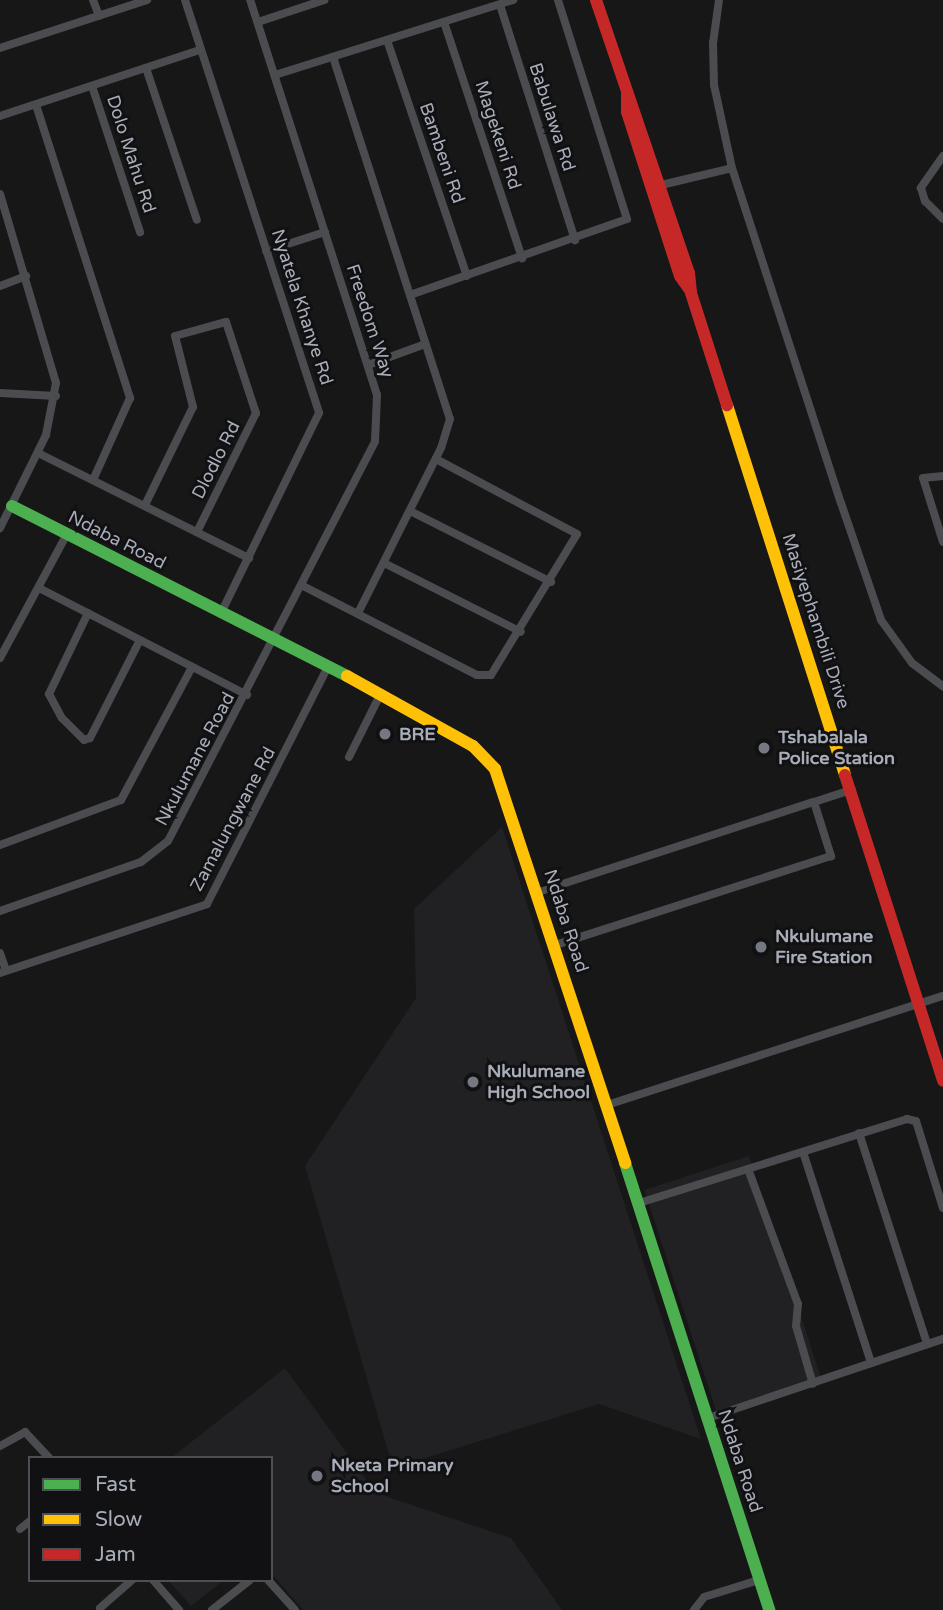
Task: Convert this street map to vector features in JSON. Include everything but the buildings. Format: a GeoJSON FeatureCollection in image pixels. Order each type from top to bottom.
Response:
{"type":"FeatureCollection","features":[{"type":"Feature","properties":{"kind":"street"},"geometry":{"type":"LineString","coordinates":[[93,0],[99,16]]}},
{"type":"Feature","properties":{"kind":"street"},"geometry":{"type":"LineString","coordinates":[[0,48],[147,0]]}},
{"type":"Feature","properties":{"kind":"street","name":"Nyatela Khanye Rd"},"geometry":{"type":"LineString","coordinates":[[185,0],[319,413],[221,613]]}},
{"type":"Feature","properties":{"kind":"street","name":"Freedom Way"},"geometry":{"type":"LineString","coordinates":[[250,0],[368,365],[379,407],[375,441],[275,640]]}},
{"type":"Feature","properties":{"kind":"street"},"geometry":{"type":"LineString","coordinates":[[258,22],[324,0]]}},
{"type":"Feature","properties":{"kind":"street"},"geometry":{"type":"LineString","coordinates":[[275,75],[513,0]]}},
{"type":"Feature","properties":{"kind":"street"},"geometry":{"type":"LineString","coordinates":[[410,295],[624,223],[627,218],[558,0]]}},
{"type":"Feature","properties":{"kind":"street","name":"Masiyephambili Drive"},"geometry":{"type":"LineString","coordinates":[[596,0],[627,94],[627,112],[656,186],[680,276],[691,293],[943,1081]]}},
{"type":"Feature","properties":{"kind":"street"},"geometry":{"type":"LineString","coordinates":[[719,0],[713,43],[714,85],[732,168],[881,620],[912,663],[943,686]]}},
{"type":"Feature","properties":{"kind":"street","name":"Babulawa Rd"},"geometry":{"type":"LineString","coordinates":[[500,5],[575,240]]}},
{"type":"Feature","properties":{"kind":"street","name":"Magekeni Rd"},"geometry":{"type":"LineString","coordinates":[[444,22],[522,258]]}},
{"type":"Feature","properties":{"kind":"street","name":"Bambeni Rd"},"geometry":{"type":"LineString","coordinates":[[387,40],[467,276]]}},
{"type":"Feature","properties":{"kind":"street"},"geometry":{"type":"LineString","coordinates":[[0,116],[200,50]]}},
{"type":"Feature","properties":{"kind":"street"},"geometry":{"type":"LineString","coordinates":[[333,57],[450,419],[436,459],[358,613]]}},
{"type":"Feature","properties":{"kind":"street"},"geometry":{"type":"LineString","coordinates":[[146,68],[197,220]]}},
{"type":"Feature","properties":{"kind":"street","name":"Dolo Mahu Rd"},"geometry":{"type":"LineString","coordinates":[[92,86],[140,232]]}},
{"type":"Feature","properties":{"kind":"street"},"geometry":{"type":"LineString","coordinates":[[36,104],[130,398],[93,480]]}},
{"type":"Feature","properties":{"kind":"street"},"geometry":{"type":"LineString","coordinates":[[943,156],[921,188],[925,201],[943,219]]}},
{"type":"Feature","properties":{"kind":"street"},"geometry":{"type":"LineString","coordinates":[[656,186],[732,168]]}},
{"type":"Feature","properties":{"kind":"street"},"geometry":{"type":"LineString","coordinates":[[0,194],[4,222],[26,276],[53,364],[56,396],[38,453],[0,528]]}},
{"type":"Feature","properties":{"kind":"street"},"geometry":{"type":"LineString","coordinates":[[266,251],[324,232]]}},
{"type":"Feature","properties":{"kind":"street"},"geometry":{"type":"LineString","coordinates":[[0,286],[26,276]]}},
{"type":"Feature","properties":{"kind":"street","name":"Dlodlo Rd"},"geometry":{"type":"LineString","coordinates":[[145,505],[193,407],[175,336],[226,322],[256,413],[197,531]]}},
{"type":"Feature","properties":{"kind":"street"},"geometry":{"type":"LineString","coordinates":[[368,365],[425,344]]}},
{"type":"Feature","properties":{"kind":"street"},"geometry":{"type":"LineString","coordinates":[[0,393],[56,396]]}},
{"type":"Feature","properties":{"kind":"street"},"geometry":{"type":"LineString","coordinates":[[38,453],[250,558]]}},
{"type":"Feature","properties":{"kind":"street"},"geometry":{"type":"LineString","coordinates":[[303,586],[483,677],[494,671],[521,632],[577,538],[575,531],[436,459]]}},
{"type":"Feature","properties":{"kind":"street"},"geometry":{"type":"LineString","coordinates":[[943,476],[923,478],[943,542]]}},
{"type":"Feature","properties":{"kind":"street","name":"Ndaba Road"},"geometry":{"type":"LineString","coordinates":[[12,506],[445,727],[486,758],[506,793],[769,1610]]}},
{"type":"Feature","properties":{"kind":"street"},"geometry":{"type":"LineString","coordinates":[[410,511],[551,582]]}},
{"type":"Feature","properties":{"kind":"street"},"geometry":{"type":"LineString","coordinates":[[0,658],[66,534]]}},
{"type":"Feature","properties":{"kind":"street"},"geometry":{"type":"LineString","coordinates":[[384,564],[521,632]]}},
{"type":"Feature","properties":{"kind":"street"},"geometry":{"type":"LineString","coordinates":[[39,588],[247,695]]}},
{"type":"Feature","properties":{"kind":"street"},"geometry":{"type":"LineString","coordinates":[[88,613],[49,694],[62,718],[84,740],[90,738],[140,640]]}},
{"type":"Feature","properties":{"kind":"street","name":"Nkulumane Road"},"geometry":{"type":"LineString","coordinates":[[0,911],[141,862],[161,849],[275,640]]}},
{"type":"Feature","properties":{"kind":"street"},"geometry":{"type":"LineString","coordinates":[[0,845],[121,800],[192,667]]}},
{"type":"Feature","properties":{"kind":"street","name":"Zamalungwane Rd"},"geometry":{"type":"LineString","coordinates":[[3,972],[207,904],[328,667]]}},
{"type":"Feature","properties":{"kind":"street"},"geometry":{"type":"LineString","coordinates":[[349,757],[381,693]]}},
{"type":"Feature","properties":{"kind":"street"},"geometry":{"type":"LineString","coordinates":[[538,892],[852,790]]}},
{"type":"Feature","properties":{"kind":"street"},"geometry":{"type":"LineString","coordinates":[[555,945],[831,856],[814,802]]}},
{"type":"Feature","properties":{"kind":"street"},"geometry":{"type":"LineString","coordinates":[[0,953],[3,972]]}},
{"type":"Feature","properties":{"kind":"street"},"geometry":{"type":"LineString","coordinates":[[607,1105],[943,996]]}},
{"type":"Feature","properties":{"kind":"street"},"geometry":{"type":"LineString","coordinates":[[639,1203],[907,1119],[916,1121],[943,1208]]}},
{"type":"Feature","properties":{"kind":"street"},"geometry":{"type":"LineString","coordinates":[[859,1133],[927,1344]]}},
{"type":"Feature","properties":{"kind":"street"},"geometry":{"type":"LineString","coordinates":[[803,1152],[871,1363]]}},
{"type":"Feature","properties":{"kind":"street"},"geometry":{"type":"LineString","coordinates":[[748,1169],[798,1304],[796,1326],[813,1384]]}},
{"type":"Feature","properties":{"kind":"street"},"geometry":{"type":"LineString","coordinates":[[708,1418],[943,1339]]}},
{"type":"Feature","properties":{"kind":"street"},"geometry":{"type":"LineString","coordinates":[[0,1446],[25,1432],[47,1456]]}},
{"type":"Feature","properties":{"kind":"street"},"geometry":{"type":"LineString","coordinates":[[20,1529],[28,1523]]}},
{"type":"Feature","properties":{"kind":"street"},"geometry":{"type":"LineString","coordinates":[[694,1610],[704,1597],[759,1580]]}},
{"type":"Feature","properties":{"kind":"street"},"geometry":{"type":"LineString","coordinates":[[100,1608],[130,1582]]}},
{"type":"Feature","properties":{"kind":"street"},"geometry":{"type":"LineString","coordinates":[[155,1582],[179,1610]]}},
{"type":"Feature","properties":{"kind":"street"},"geometry":{"type":"LineString","coordinates":[[212,1610],[247,1582]]}},
{"type":"Feature","properties":{"kind":"street"},"geometry":{"type":"LineString","coordinates":[[270,1582],[295,1610]]}},
{"type":"Feature","properties":{"kind":"shaded area","name":"Nkulumane High School"},"geometry":{"type":"Polygon","coordinates":[[[502,827],[701,1439],[599,1404],[393,1468],[305,1166],[416,998],[414,909],[502,827]]]}},
{"type":"Feature","properties":{"kind":"shaded area"},"geometry":{"type":"Polygon","coordinates":[[[749,1156],[822,1381],[718,1415],[644,1190],[749,1156]]]}},
{"type":"Feature","properties":{"kind":"shaded area","name":"Nketa Primary School"},"geometry":{"type":"Polygon","coordinates":[[[285,1368],[376,1493],[511,1538],[562,1610],[303,1610],[273,1575],[273,1456],[174,1456],[285,1368]]]}},
{"type":"Feature","properties":{"kind":"shaded area"},"geometry":{"type":"Polygon","coordinates":[[[170,1582],[221,1582],[191,1606],[170,1582]]]}},
{"type":"Feature","properties":{"kind":"traffic: fast"},"geometry":{"type":"LineString","coordinates":[[12,506],[347,676]]}},
{"type":"Feature","properties":{"kind":"traffic: fast"},"geometry":{"type":"LineString","coordinates":[[625,1163],[769,1610]]}},
{"type":"Feature","properties":{"kind":"traffic: slow"},"geometry":{"type":"LineString","coordinates":[[727,405],[845,775]]}},
{"type":"Feature","properties":{"kind":"traffic: slow"},"geometry":{"type":"LineString","coordinates":[[347,676],[473,746],[495,769],[625,1163]]}},
{"type":"Feature","properties":{"kind":"traffic: jam"},"geometry":{"type":"LineString","coordinates":[[596,0],[689,273],[691,293],[727,405]]}},
{"type":"Feature","properties":{"kind":"traffic: jam"},"geometry":{"type":"LineString","coordinates":[[627,94],[627,112],[680,276],[689,289]]}},
{"type":"Feature","properties":{"kind":"traffic: jam"},"geometry":{"type":"LineString","coordinates":[[845,775],[943,1081]]}},
{"type":"Feature","properties":{"kind":"place","name":"BRE"},"geometry":{"type":"Point","coordinates":[385,734]}},
{"type":"Feature","properties":{"kind":"place","name":"Tshabalala Police Station"},"geometry":{"type":"Point","coordinates":[764,748]}},
{"type":"Feature","properties":{"kind":"place","name":"Nkulumane Fire Station"},"geometry":{"type":"Point","coordinates":[761,947]}},
{"type":"Feature","properties":{"kind":"place","name":"Nkulumane High School"},"geometry":{"type":"Point","coordinates":[473,1082]}},
{"type":"Feature","properties":{"kind":"place","name":"Nketa Primary School"},"geometry":{"type":"Point","coordinates":[317,1476]}}]}
